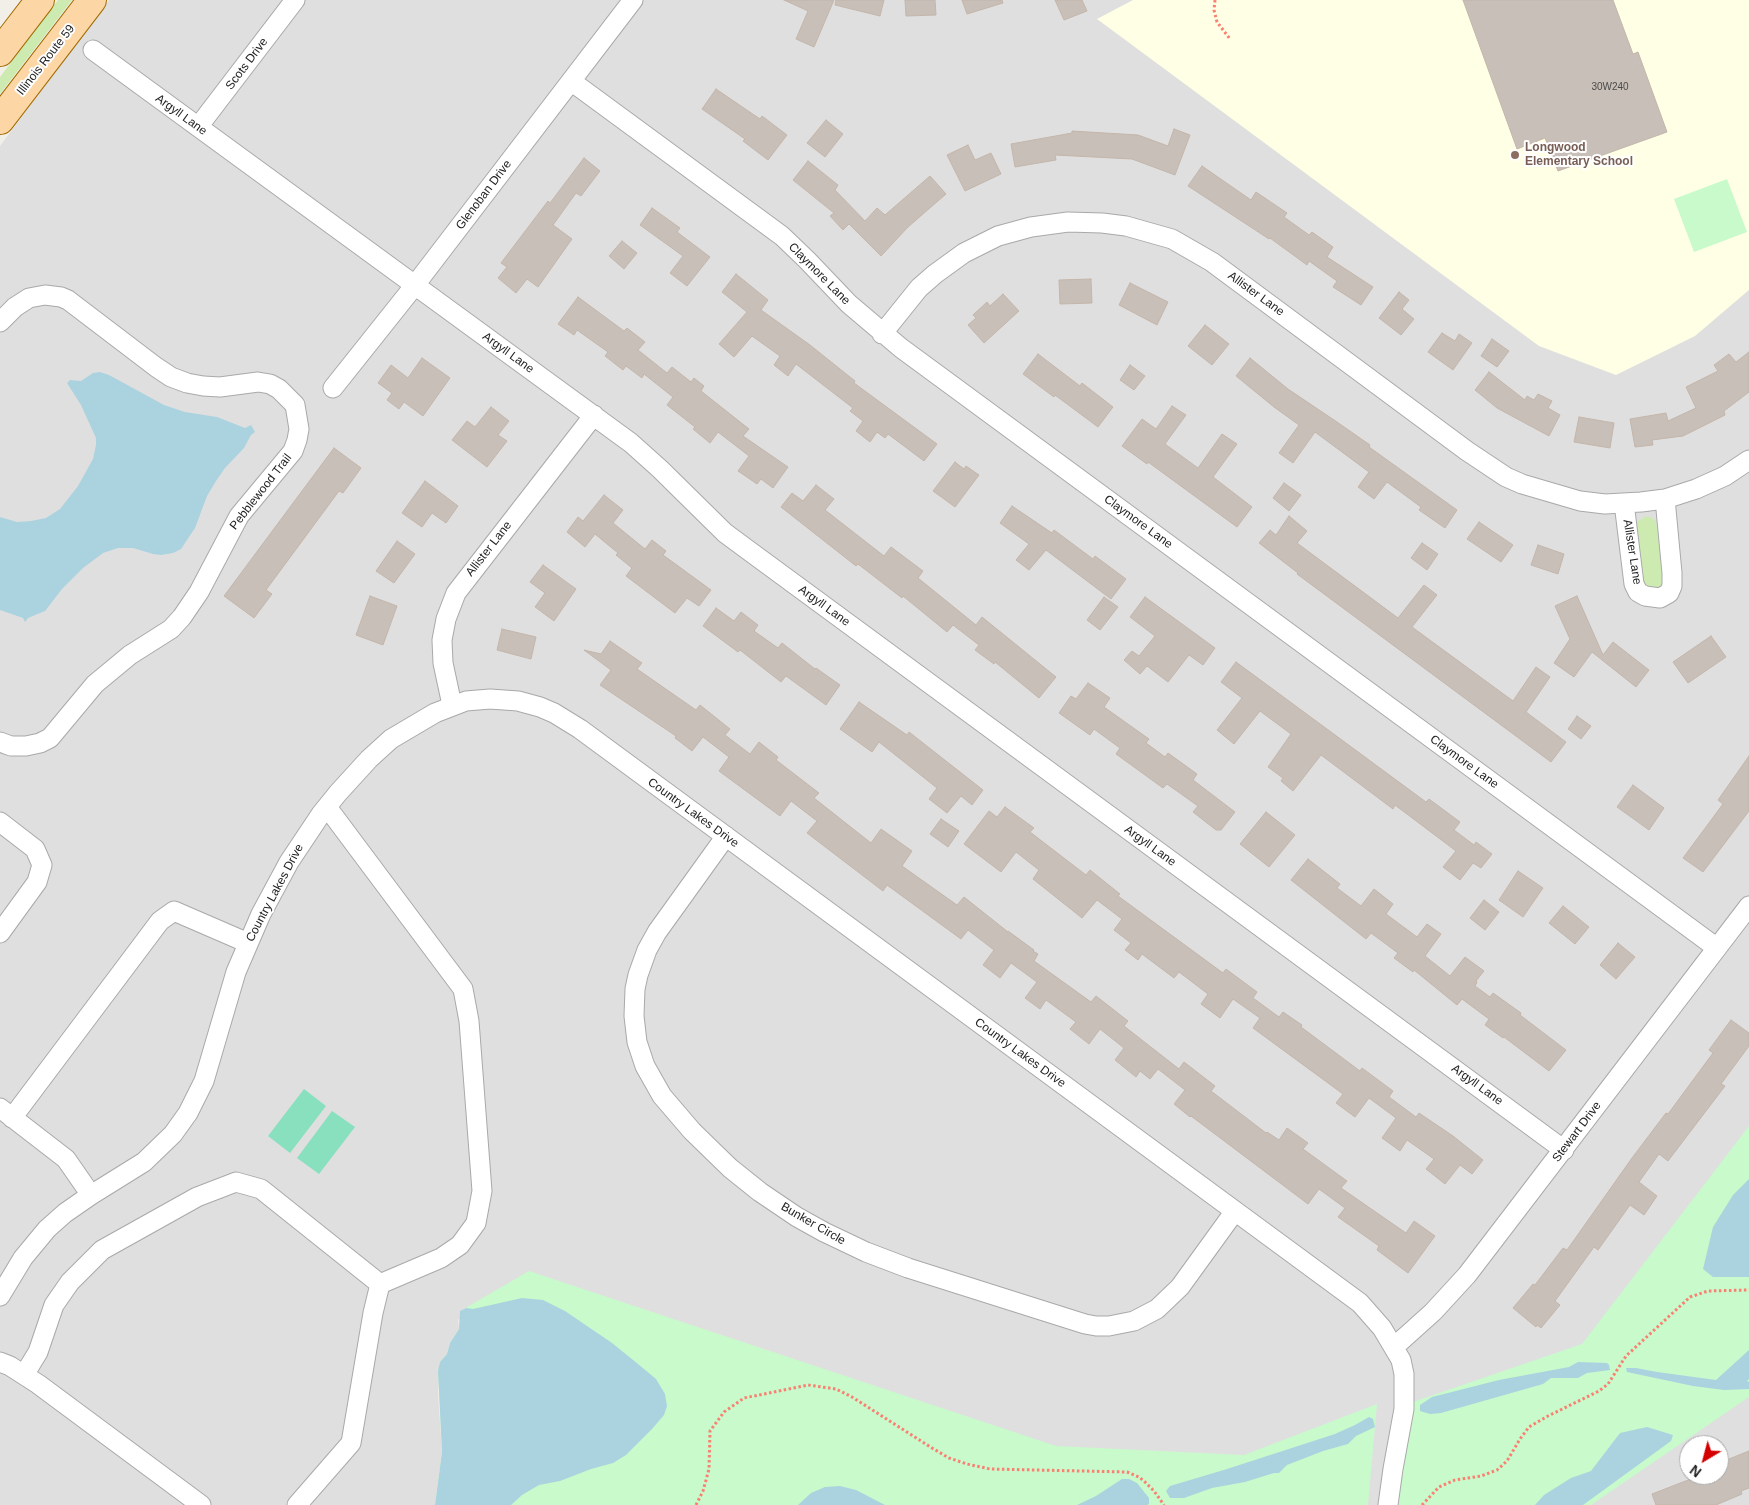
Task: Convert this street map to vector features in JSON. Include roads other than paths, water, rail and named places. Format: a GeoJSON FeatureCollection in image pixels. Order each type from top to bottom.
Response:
{"type":"FeatureCollection","features":[{"type":"Feature","properties":{"kind":"main road"},"geometry":{"type":"LineString","coordinates":[[0,52],[40,0]]}},
{"type":"Feature","properties":{"kind":"main road","name":"Illinois Route 59"},"geometry":{"type":"LineString","coordinates":[[0,120],[92,0]]}},
{"type":"Feature","properties":{"kind":"street","name":"Scots Drive"},"geometry":{"type":"LineString","coordinates":[[198,127],[295,0]]}},
{"type":"Feature","properties":{"kind":"street","name":"Glenoban Drive"},"geometry":{"type":"LineString","coordinates":[[333,388],[415,286],[633,0]]}},
{"type":"Feature","properties":{"kind":"street","name":"Argyll Lane"},"geometry":{"type":"LineString","coordinates":[[93,50],[594,415],[645,456],[725,533],[1564,1150]]}},
{"type":"Feature","properties":{"kind":"street","name":"Claymore Lane"},"geometry":{"type":"LineString","coordinates":[[571,81],[782,236],[849,304],[882,334],[1717,948]]}},
{"type":"Feature","properties":{"kind":"street","name":"Allister Lane"},"geometry":{"type":"LineString","coordinates":[[882,334],[919,288],[935,274],[964,253],[998,236],[1030,227],[1068,222],[1126,226],[1172,239],[1212,262],[1467,451],[1506,476],[1538,490],[1580,501],[1605,504],[1665,499],[1696,489],[1718,479],[1749,460]]}},
{"type":"Feature","properties":{"kind":"street","name":"Pebblewood Trail"},"geometry":{"type":"LineString","coordinates":[[0,322],[15,307],[29,298],[45,295],[61,297],[68,300],[156,368],[171,377],[203,386],[220,387],[258,382],[270,384],[280,389],[294,405],[299,429],[293,451],[239,516],[199,592],[182,617],[171,629],[130,655],[95,684],[50,738],[26,746],[11,746],[0,742]]}},
{"type":"Feature","properties":{"kind":"street","name":"Allister Lane"},"geometry":{"type":"LineString","coordinates":[[452,705],[443,663],[442,640],[446,619],[456,593],[594,415]]}},
{"type":"Feature","properties":{"kind":"street","name":"Allister Lane"},"geometry":{"type":"LineString","coordinates":[[1624,503],[1634,584],[1638,592],[1645,596],[1660,598],[1669,593],[1672,586],[1665,499]]}},
{"type":"Feature","properties":{"kind":"street","name":"Country Lakes Drive"},"geometry":{"type":"LineString","coordinates":[[0,1296],[23,1258],[47,1229],[65,1213],[91,1195],[144,1162],[173,1134],[188,1113],[204,1081],[233,980],[261,914],[289,862],[327,807],[369,759],[392,738],[435,713],[466,701],[490,699],[518,701],[554,713],[580,730],[1360,1303],[1382,1328],[1394,1347],[1401,1360],[1404,1374],[1405,1398],[1388,1505]]}},
{"type":"Feature","properties":{"kind":"street"},"geometry":{"type":"LineString","coordinates":[[327,807],[463,989],[470,1021],[482,1191],[476,1224],[460,1245],[441,1258],[380,1284]]}},
{"type":"Feature","properties":{"kind":"street"},"geometry":{"type":"LineString","coordinates":[[0,822],[35,849],[42,865],[38,882],[0,933]]}},
{"type":"Feature","properties":{"kind":"street","name":"Bunker Circle"},"geometry":{"type":"LineString","coordinates":[[726,836],[657,932],[647,950],[635,989],[634,1016],[637,1042],[645,1066],[662,1096],[692,1132],[730,1168],[760,1192],[824,1232],[866,1252],[908,1268],[1096,1326],[1109,1326],[1134,1321],[1157,1309],[1180,1287],[1235,1211]]}},
{"type":"Feature","properties":{"kind":"street","name":"Stewart Drive"},"geometry":{"type":"LineString","coordinates":[[1394,1347],[1416,1328],[1467,1275],[1749,906]]}},
{"type":"Feature","properties":{"kind":"street"},"geometry":{"type":"LineString","coordinates":[[91,1195],[66,1159],[6,1113],[160,921],[174,911],[248,943]]}},
{"type":"Feature","properties":{"kind":"street"},"geometry":{"type":"LineString","coordinates":[[24,1374],[38,1352],[54,1304],[70,1282],[102,1250],[197,1197],[236,1182],[262,1189],[380,1284]]}},
{"type":"Feature","properties":{"kind":"street"},"geometry":{"type":"LineString","coordinates":[[297,1505],[351,1443],[373,1313],[380,1284]]}},
{"type":"Feature","properties":{"kind":"street"},"geometry":{"type":"LineString","coordinates":[[0,1362],[24,1374],[201,1505]]}},
{"type":"Feature","properties":{"kind":"water"},"geometry":{"type":"Polygon","coordinates":[[[100,372],[164,405],[185,412],[217,417],[245,428],[251,425],[255,432],[216,481],[207,496],[195,528],[181,549],[173,553],[161,555],[133,548],[118,548],[103,553],[83,568],[62,589],[45,611],[28,618],[25,622],[23,618],[0,610],[0,517],[17,522],[46,518],[60,509],[78,486],[93,459],[96,438],[81,405],[67,383],[70,380],[81,381],[93,373],[100,372]]]}},
{"type":"Feature","properties":{"kind":"water"},"geometry":{"type":"Polygon","coordinates":[[[1749,1179],[1749,1277],[1713,1277],[1703,1269],[1713,1227],[1733,1195],[1749,1179]]]}},
{"type":"Feature","properties":{"kind":"water"},"geometry":{"type":"Polygon","coordinates":[[[522,1298],[543,1300],[565,1311],[612,1343],[638,1364],[656,1379],[665,1394],[667,1406],[664,1415],[626,1455],[613,1463],[560,1481],[539,1485],[522,1495],[511,1505],[435,1505],[442,1452],[438,1371],[440,1362],[447,1354],[450,1343],[459,1329],[460,1311],[466,1308],[473,1309],[522,1298]]]}},
{"type":"Feature","properties":{"kind":"water"},"geometry":{"type":"Polygon","coordinates":[[[1749,1350],[1749,1379],[1747,1381],[1749,1382],[1749,1389],[1724,1390],[1693,1386],[1627,1372],[1626,1368],[1716,1380],[1749,1350]]]}},
{"type":"Feature","properties":{"kind":"water"},"geometry":{"type":"Polygon","coordinates":[[[1578,1362],[1607,1363],[1610,1370],[1587,1373],[1578,1378],[1551,1378],[1543,1384],[1441,1413],[1430,1414],[1420,1411],[1420,1405],[1432,1397],[1499,1380],[1569,1367],[1578,1362]]]}},
{"type":"Feature","properties":{"kind":"water"},"geometry":{"type":"Polygon","coordinates":[[[1369,1417],[1373,1419],[1375,1427],[1356,1436],[1348,1444],[1323,1451],[1287,1465],[1279,1473],[1212,1488],[1184,1498],[1170,1498],[1166,1491],[1170,1486],[1335,1434],[1369,1417]]]}},
{"type":"Feature","properties":{"kind":"water"},"geometry":{"type":"Polygon","coordinates":[[[1647,1427],[1673,1435],[1671,1441],[1583,1505],[1535,1505],[1544,1495],[1571,1478],[1591,1471],[1620,1433],[1647,1427]]]}},
{"type":"Feature","properties":{"kind":"water"},"geometry":{"type":"Polygon","coordinates":[[[1122,1479],[1129,1479],[1137,1483],[1149,1498],[1149,1504],[1077,1505],[1096,1496],[1122,1479]]]}},
{"type":"Feature","properties":{"kind":"water"},"geometry":{"type":"Polygon","coordinates":[[[840,1486],[856,1490],[885,1505],[798,1505],[811,1493],[825,1487],[840,1486]]]}},
{"type":"Feature","properties":{"kind":"place","name":"Longwood Elementary School"},"geometry":{"type":"Point","coordinates":[1515,155]}}]}
